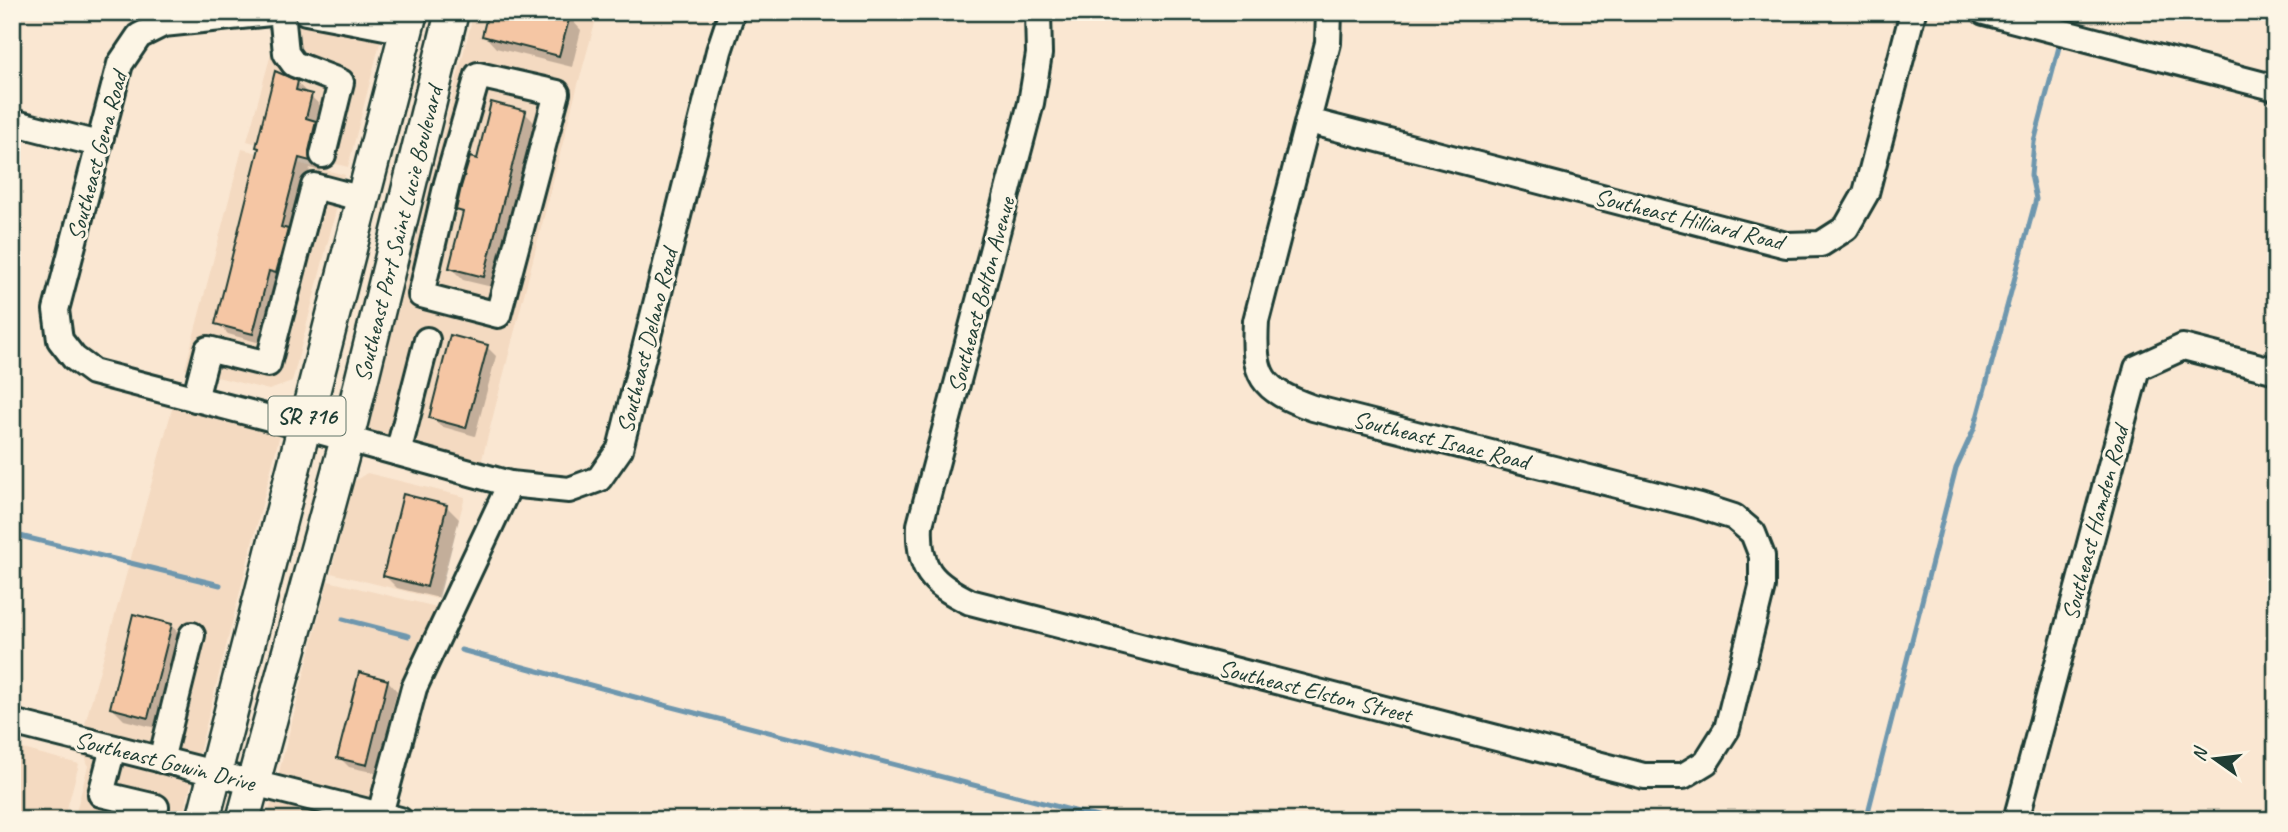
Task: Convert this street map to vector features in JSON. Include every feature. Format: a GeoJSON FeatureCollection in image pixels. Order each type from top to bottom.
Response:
{"type":"FeatureCollection","features":[{"type":"Feature","properties":{"kind":"main road","name":"Southeast Port Saint Lucie Boulevard"},"geometry":{"type":"LineString","coordinates":[[243,820],[347,439],[452,12]]}},
{"type":"Feature","properties":{"kind":"main road","name":"Southeast Port Saint Lucie Boulevard"},"geometry":{"type":"LineString","coordinates":[[203,820],[408,22]]}},
{"type":"Feature","properties":{"kind":"street","name":"Southeast Gena Road"},"geometry":{"type":"LineString","coordinates":[[60,340],[56,310],[120,64],[139,36],[163,24],[282,12]]}},
{"type":"Feature","properties":{"kind":"street"},"geometry":{"type":"LineString","coordinates":[[282,12],[286,53],[294,64],[341,82],[323,156]]}},
{"type":"Feature","properties":{"kind":"street","name":"Southeast Delano Road"},"geometry":{"type":"LineString","coordinates":[[60,340],[74,358],[93,372],[510,484],[569,490],[598,479],[620,449],[719,51],[732,12]]}},
{"type":"Feature","properties":{"kind":"street","name":"Southeast Bolton Avenue"},"geometry":{"type":"LineString","coordinates":[[931,575],[919,551],[920,525],[1031,103],[1039,54],[1038,12]]}},
{"type":"Feature","properties":{"kind":"street","name":"Southeast Isaac Road"},"geometry":{"type":"LineString","coordinates":[[1329,12],[1328,43],[1310,121],[1256,321],[1255,354],[1264,381],[1284,397],[1312,408],[1700,506],[1734,517],[1753,533],[1762,556],[1762,587],[1727,729],[1706,762]]}},
{"type":"Feature","properties":{"kind":"street","name":"Southeast Hilliard Road"},"geometry":{"type":"LineString","coordinates":[[1310,121],[1786,245],[1821,244],[1846,228],[1866,193],[1913,12]]}},
{"type":"Feature","properties":{"kind":"street"},"geometry":{"type":"LineString","coordinates":[[1984,12],[2276,88]]}},
{"type":"Feature","properties":{"kind":"street"},"geometry":{"type":"LineString","coordinates":[[317,13],[408,22]]}},
{"type":"Feature","properties":{"kind":"street"},"geometry":{"type":"LineString","coordinates":[[412,174],[438,192],[447,183],[478,75],[557,93],[498,315],[421,295],[447,183]]}},
{"type":"Feature","properties":{"kind":"street"},"geometry":{"type":"LineString","coordinates":[[12,122],[99,144]]}},
{"type":"Feature","properties":{"kind":"street"},"geometry":{"type":"LineString","coordinates":[[195,399],[208,349],[268,365],[313,186],[363,199]]}},
{"type":"Feature","properties":{"kind":"street"},"geometry":{"type":"LineString","coordinates":[[398,453],[427,340]]}},
{"type":"Feature","properties":{"kind":"street","name":"Southeast Hamden Road"},"geometry":{"type":"LineString","coordinates":[[2016,820],[2137,368],[2183,347],[2276,371]]}},
{"type":"Feature","properties":{"kind":"street"},"geometry":{"type":"LineString","coordinates":[[376,816],[414,688],[510,484]]}},
{"type":"Feature","properties":{"kind":"street","name":"Southeast Elston Street"},"geometry":{"type":"LineString","coordinates":[[931,575],[945,590],[970,602],[1644,776],[1682,776],[1706,762]]}},
{"type":"Feature","properties":{"kind":"street"},"geometry":{"type":"LineString","coordinates":[[161,760],[192,635]]}},
{"type":"Feature","properties":{"kind":"street","name":"Southeast Gowin Drive"},"geometry":{"type":"LineString","coordinates":[[12,722],[376,816]]}},
{"type":"Feature","properties":{"kind":"street"},"geometry":{"type":"LineString","coordinates":[[113,748],[101,794],[156,807],[153,820]]}},
{"type":"Feature","properties":{"kind":"shaded area"},"geometry":{"type":"Polygon","coordinates":[[[474,12],[598,12],[480,467],[366,435],[474,12]]]}},
{"type":"Feature","properties":{"kind":"shaded area"},"geometry":{"type":"Polygon","coordinates":[[[297,20],[382,35],[348,167],[247,141],[280,21],[297,20]]]}},
{"type":"Feature","properties":{"kind":"shaded area"},"geometry":{"type":"Polygon","coordinates":[[[242,149],[345,175],[292,382],[269,390],[185,369],[242,149]]]}},
{"type":"Feature","properties":{"kind":"shaded area"},"geometry":{"type":"Polygon","coordinates":[[[174,402],[281,430],[197,761],[83,731],[174,402]]]}},
{"type":"Feature","properties":{"kind":"shaded area"},"geometry":{"type":"Polygon","coordinates":[[[367,473],[465,497],[437,599],[331,573],[353,482],[367,473]]]}},
{"type":"Feature","properties":{"kind":"shaded area"},"geometry":{"type":"Polygon","coordinates":[[[328,581],[441,608],[393,809],[277,780],[328,581]]]}},
{"type":"Feature","properties":{"kind":"shaded area"},"geometry":{"type":"Polygon","coordinates":[[[12,746],[79,764],[64,820],[12,820],[12,746]]]}},
{"type":"Feature","properties":{"kind":"shaded area"},"geometry":{"type":"Polygon","coordinates":[[[79,748],[193,777],[182,820],[74,820],[88,766],[86,758],[77,754],[79,748]]]}},
{"type":"Feature","properties":{"kind":"shaded area"},"geometry":{"type":"Polygon","coordinates":[[[273,797],[365,820],[267,820],[273,797]]]}},
{"type":"Feature","properties":{"kind":"building"},"geometry":{"type":"Polygon","coordinates":[[[488,12],[556,12],[570,16],[559,56],[482,36],[488,12]]]}},
{"type":"Feature","properties":{"kind":"building"},"geometry":{"type":"Polygon","coordinates":[[[275,71],[298,81],[296,90],[312,94],[306,118],[316,121],[309,151],[310,161],[299,158],[281,227],[288,229],[276,273],[269,271],[253,334],[215,324],[259,148],[256,147],[275,71]]]}},
{"type":"Feature","properties":{"kind":"building"},"geometry":{"type":"Polygon","coordinates":[[[491,102],[526,111],[484,277],[449,268],[463,212],[456,210],[461,187],[470,157],[477,159],[491,102]]]}},
{"type":"Feature","properties":{"kind":"building"},"geometry":{"type":"Polygon","coordinates":[[[450,335],[488,345],[466,428],[429,418],[450,335]]]}},
{"type":"Feature","properties":{"kind":"building"},"geometry":{"type":"Polygon","coordinates":[[[403,494],[447,505],[427,587],[383,576],[403,494]]]}},
{"type":"Feature","properties":{"kind":"building"},"geometry":{"type":"Polygon","coordinates":[[[133,614],[172,624],[148,718],[110,708],[133,614]]]}},
{"type":"Feature","properties":{"kind":"building"},"geometry":{"type":"Polygon","coordinates":[[[359,672],[388,680],[367,765],[337,758],[359,672]]]}},
{"type":"Feature","properties":{"kind":"waterway"},"geometry":{"type":"LineString","coordinates":[[1866,820],[1956,468],[1974,429],[2036,199],[2031,175],[2034,142],[2059,47]]}},
{"type":"Feature","properties":{"kind":"waterway"},"geometry":{"type":"LineString","coordinates":[[12,534],[220,585]]}},
{"type":"Feature","properties":{"kind":"waterway"},"geometry":{"type":"LineString","coordinates":[[343,619],[409,636]]}},
{"type":"Feature","properties":{"kind":"waterway"},"geometry":{"type":"LineString","coordinates":[[461,650],[1109,820]]}}]}
